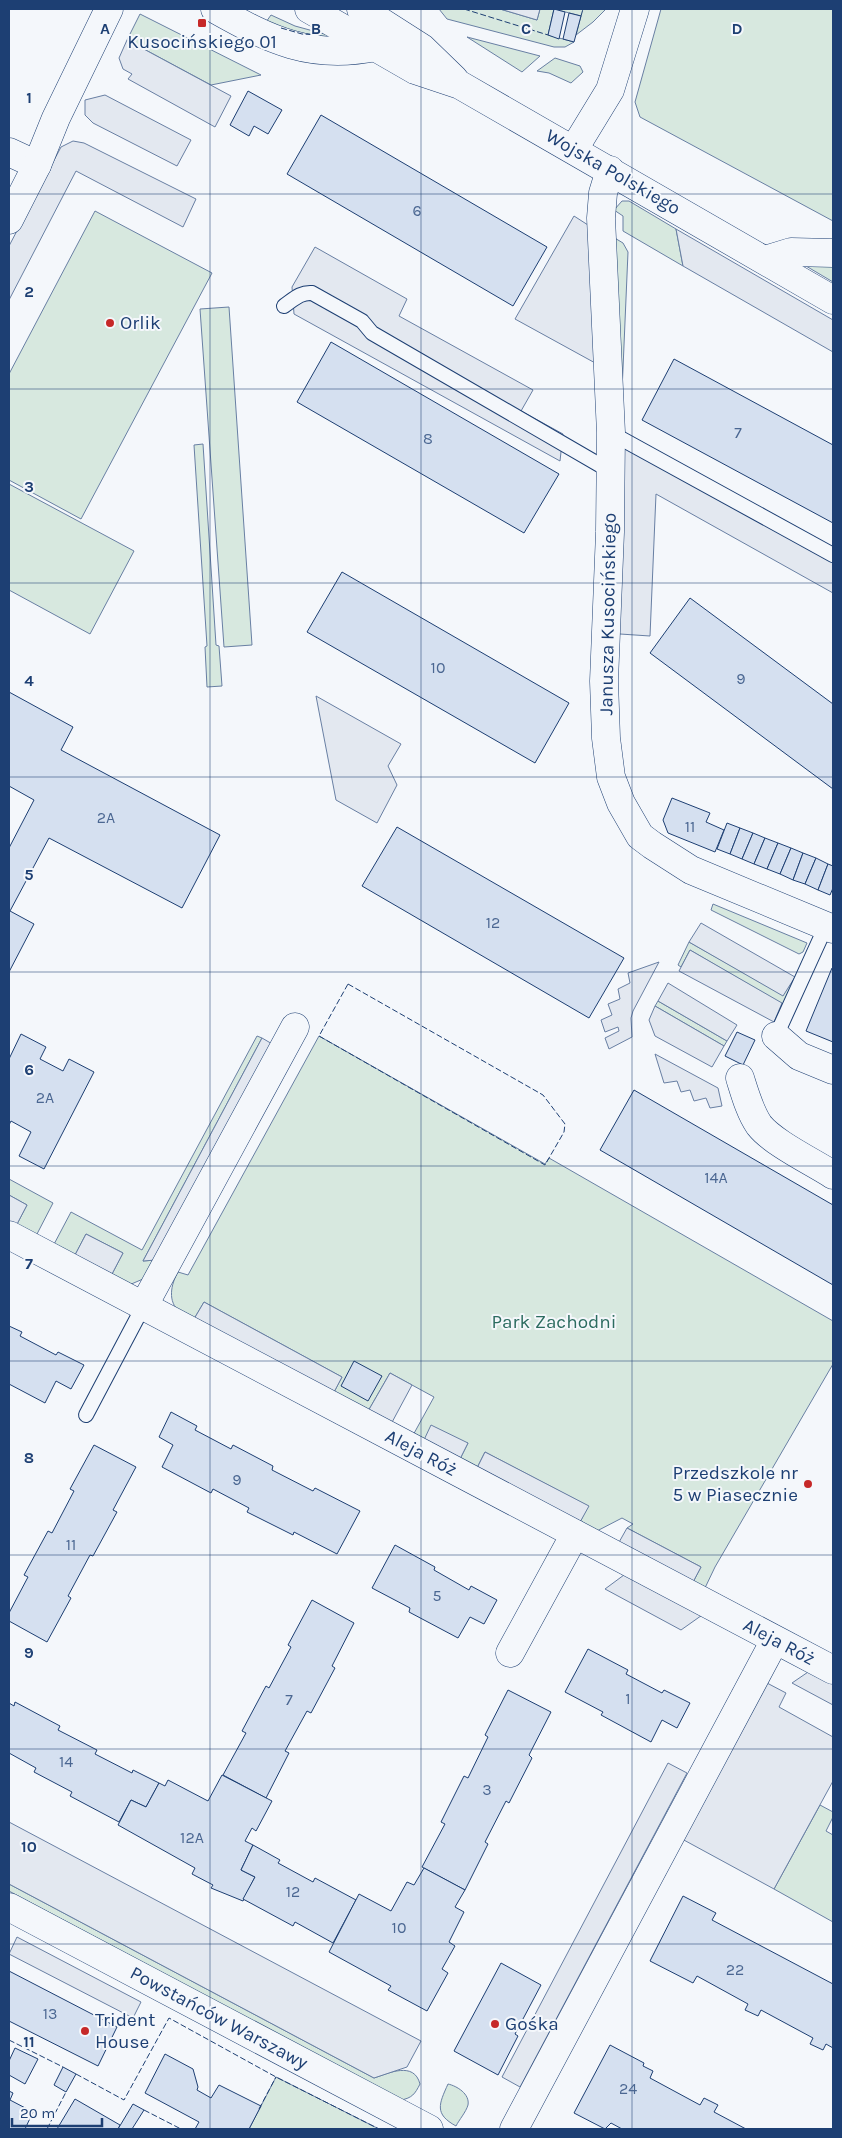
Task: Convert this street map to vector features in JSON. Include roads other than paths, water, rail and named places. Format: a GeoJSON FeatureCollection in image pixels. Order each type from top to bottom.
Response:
{"type":"FeatureCollection","features":[{"type":"Feature","properties":{"kind":"street"},"geometry":{"type":"LineString","coordinates":[[9,220],[37,165],[56,118],[109,9]]}},
{"type":"Feature","properties":{"kind":"street"},"geometry":{"type":"LineString","coordinates":[[215,9],[249,28],[300,48],[351,50],[376,46]]}},
{"type":"Feature","properties":{"kind":"street","name":"Wojska Polskiego"},"geometry":{"type":"LineString","coordinates":[[309,9],[415,70],[460,85],[833,300]]}},
{"type":"Feature","properties":{"kind":"street","name":"Wojska Polskiego"},"geometry":{"type":"LineString","coordinates":[[360,9],[422,48],[460,85]]}},
{"type":"Feature","properties":{"kind":"street"},"geometry":{"type":"LineString","coordinates":[[574,149],[610,90],[635,9]]}},
{"type":"Feature","properties":{"kind":"street"},"geometry":{"type":"LineString","coordinates":[[9,152],[37,165]]}},
{"type":"Feature","properties":{"kind":"street","name":"Janusza Kusocińskiego"},"geometry":{"type":"LineString","coordinates":[[610,170],[603,193],[601,218],[611,433],[610,532],[604,681],[606,738],[611,777],[621,803],[640,836],[691,870],[830,928]]}},
{"type":"Feature","properties":{"kind":"street"},"geometry":{"type":"LineString","coordinates":[[765,260],[791,252],[833,253]]}},
{"type":"Feature","properties":{"kind":"street"},"geometry":{"type":"LineString","coordinates":[[144,1307],[296,1026]]}},
{"type":"Feature","properties":{"kind":"street"},"geometry":{"type":"LineString","coordinates":[[776,1036],[799,1056],[833,1070]]}},
{"type":"Feature","properties":{"kind":"street"},"geometry":{"type":"LineString","coordinates":[[740,1078],[745,1096],[759,1124],[768,1135],[833,1175]]}},
{"type":"Feature","properties":{"kind":"street","name":"Aleja Róż"},"geometry":{"type":"LineString","coordinates":[[9,1235],[833,1670]]}},
{"type":"Feature","properties":{"kind":"street"},"geometry":{"type":"LineString","coordinates":[[510,1653],[575,1534]]}},
{"type":"Feature","properties":{"kind":"street"},"geometry":{"type":"LineString","coordinates":[[514,2129],[775,1640]]}},
{"type":"Feature","properties":{"kind":"street","name":"Powstańców Warszawy"},"geometry":{"type":"LineString","coordinates":[[9,1906],[429,2129]]}},
{"type":"Feature","properties":{"kind":"lane"},"geometry":{"type":"LineString","coordinates":[[284,306],[298,295],[312,293],[362,320],[372,333],[610,471]]}},
{"type":"Feature","properties":{"kind":"lane"},"geometry":{"type":"LineString","coordinates":[[611,433],[833,555]]}},
{"type":"Feature","properties":{"kind":"lane"},"geometry":{"type":"LineString","coordinates":[[776,1036],[830,928]]}},
{"type":"Feature","properties":{"kind":"lane"},"geometry":{"type":"LineString","coordinates":[[86,1414],[144,1307]]}},
{"type":"Feature","properties":{"kind":"place","name":"Kusocińskiego 01"},"geometry":{"type":"Point","coordinates":[202,23]}},
{"type":"Feature","properties":{"kind":"place","name":"Orlik"},"geometry":{"type":"Point","coordinates":[110,323]}},
{"type":"Feature","properties":{"kind":"place","name":"Przedszkole nr 5 w Piasecznie"},"geometry":{"type":"Point","coordinates":[808,1484]}},
{"type":"Feature","properties":{"kind":"place","name":"Gośka"},"geometry":{"type":"Point","coordinates":[495,2024]}},
{"type":"Feature","properties":{"kind":"place","name":"Trident House"},"geometry":{"type":"Point","coordinates":[85,2031]}},
{"type":"Feature","properties":{"kind":"park label","name":"Park Zachodni"},"geometry":{"type":"Point","coordinates":[554,1322]}}]}
